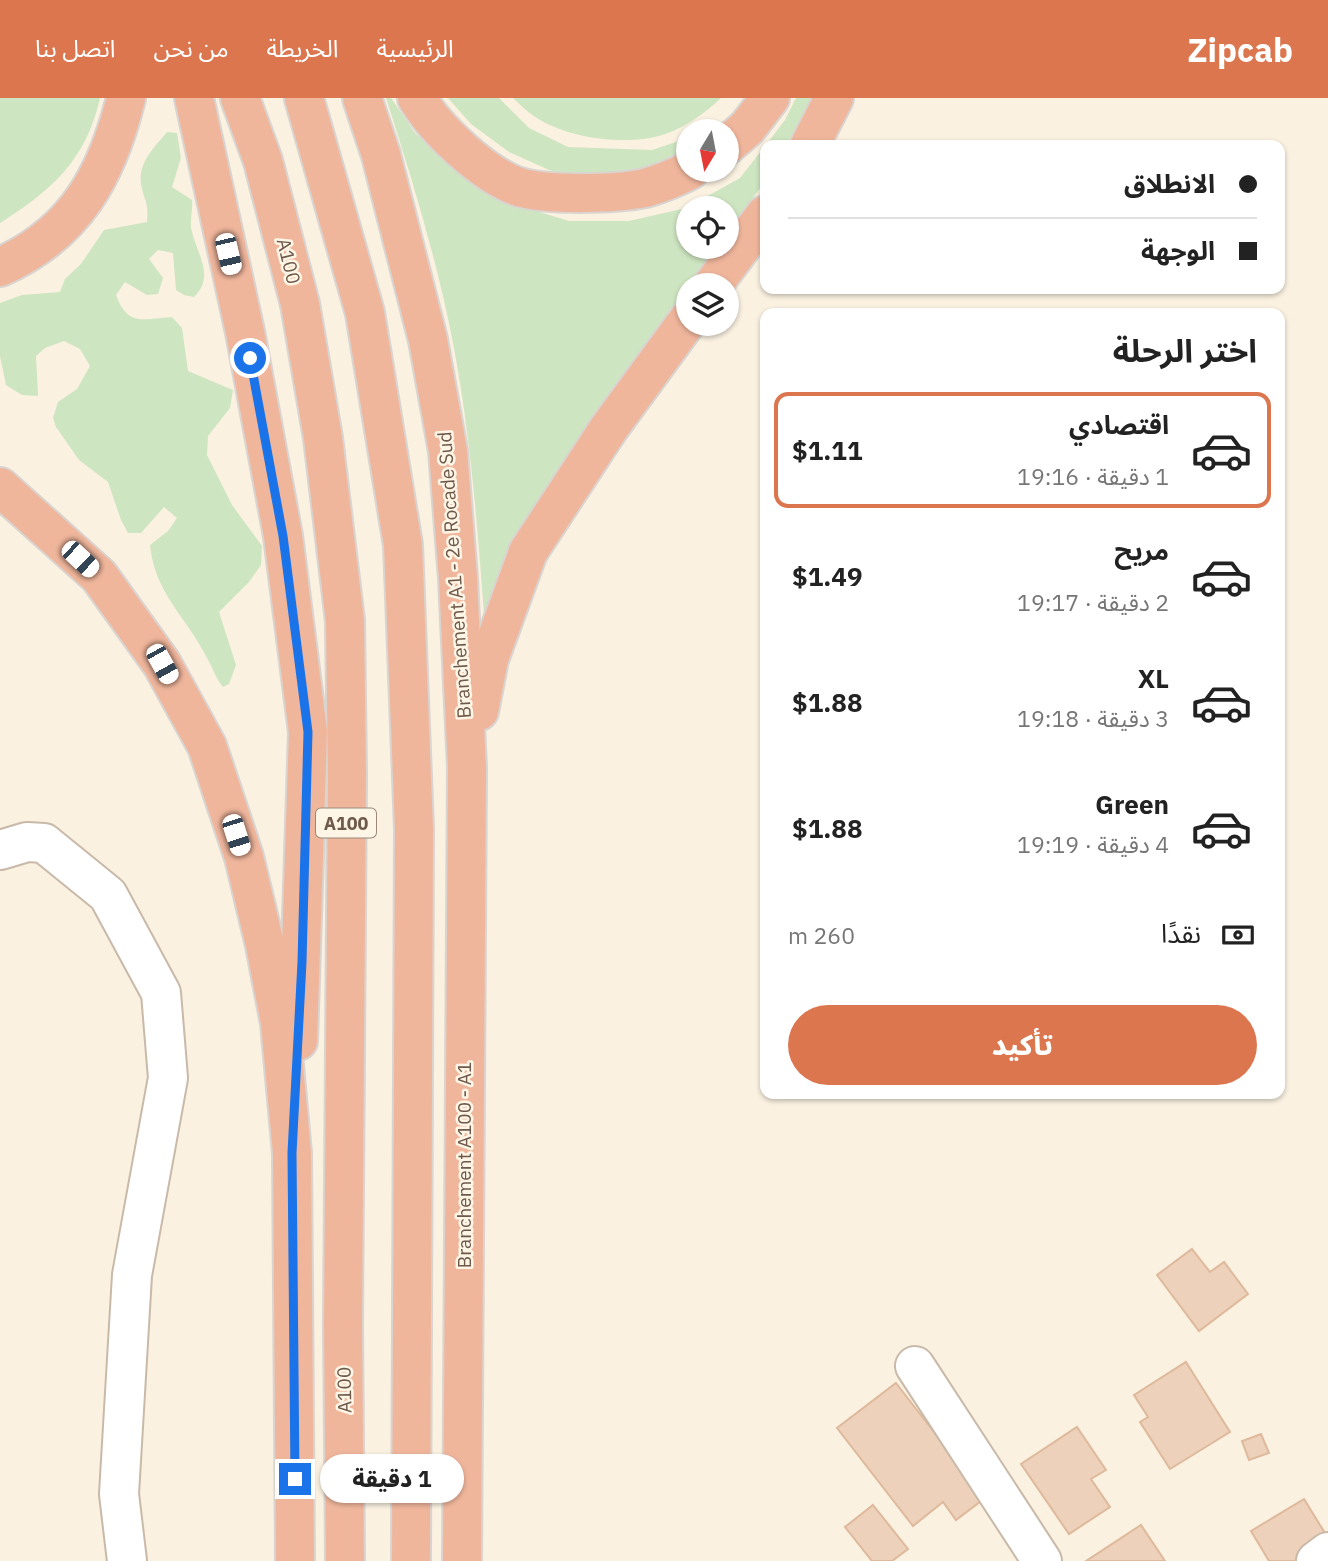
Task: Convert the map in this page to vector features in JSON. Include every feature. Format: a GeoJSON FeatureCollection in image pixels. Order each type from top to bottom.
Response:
{"type":"FeatureCollection","features":[{"type":"Feature","properties":{"kind":"highway"},"geometry":{"type":"LineString","coordinates":[[0,267],[20,258],[52,235],[88,197],[117,134],[126,98]]}},
{"type":"Feature","properties":{"kind":"highway"},"geometry":{"type":"LineString","coordinates":[[194,98],[245,332],[281,523],[308,732],[302,962],[292,1153],[295,1561]]}},
{"type":"Feature","properties":{"kind":"highway","name":"A100"},"geometry":{"type":"LineString","coordinates":[[240,98],[263,161],[300,303],[323,438],[345,621],[345,1561]]}},
{"type":"Feature","properties":{"kind":"highway"},"geometry":{"type":"LineString","coordinates":[[304,98],[365,313],[402,545],[414,829],[411,1561]]}},
{"type":"Feature","properties":{"kind":"highway","name":"Branchement A1 - 2e Rocade Sud"},"geometry":{"type":"LineString","coordinates":[[362,98],[381,155],[428,340],[448,451],[458,578],[467,768]]}},
{"type":"Feature","properties":{"kind":"highway"},"geometry":{"type":"LineString","coordinates":[[417,98],[426,114],[483,167],[517,186],[566,192],[645,188],[676,176]]}},
{"type":"Feature","properties":{"kind":"highway"},"geometry":{"type":"LineString","coordinates":[[739,135],[770,98]]}},
{"type":"Feature","properties":{"kind":"highway"},"geometry":{"type":"LineString","coordinates":[[813,140],[834,98]]}},
{"type":"Feature","properties":{"kind":"highway"},"geometry":{"type":"LineString","coordinates":[[722,273],[760,222]]}},
{"type":"Feature","properties":{"kind":"highway"},"geometry":{"type":"LineString","coordinates":[[467,768],[489,659],[528,552],[608,428],[676,336]]}},
{"type":"Feature","properties":{"kind":"highway"},"geometry":{"type":"LineString","coordinates":[[0,487],[99,576],[162,664],[207,746],[244,857],[265,945],[280,1023],[292,1153]]}},
{"type":"Feature","properties":{"kind":"highway","name":"Branchement A100 - A1"},"geometry":{"type":"LineString","coordinates":[[462,1561],[467,768]]}},
{"type":"Feature","properties":{"kind":"street"},"geometry":{"type":"LineString","coordinates":[[0,850],[27,842],[44,843],[108,895],[161,993],[168,1078],[132,1275],[119,1494],[127,1561]]}},
{"type":"Feature","properties":{"kind":"street"},"geometry":{"type":"LineString","coordinates":[[915,1366],[1042,1561]]}},
{"type":"Feature","properties":{"kind":"street"},"geometry":{"type":"LineString","coordinates":[[1316,1561],[1328,1552]]}},
{"type":"Feature","properties":{"kind":"green space"},"geometry":{"type":"Polygon","coordinates":[[[0,98],[100,98],[86,139],[64,171],[36,198],[0,223],[0,98]]]}},
{"type":"Feature","properties":{"kind":"green space"},"geometry":{"type":"Polygon","coordinates":[[[386,98],[391,98],[415,133],[458,170],[513,204],[569,221],[629,221],[676,210],[676,259],[710,259],[700,273],[676,273],[676,304],[596,411],[545,494],[485,628],[469,449],[453,343],[432,250],[386,98]]]}},
{"type":"Feature","properties":{"kind":"green space"},"geometry":{"type":"Polygon","coordinates":[[[448,98],[499,98],[529,128],[568,147],[652,150],[676,142],[676,163],[647,174],[558,174],[509,152],[471,124],[448,98]]]}},
{"type":"Feature","properties":{"kind":"green space"},"geometry":{"type":"Polygon","coordinates":[[[513,98],[721,98],[695,119],[676,119],[676,130],[669,133],[636,140],[574,134],[546,123],[513,98]]]}},
{"type":"Feature","properties":{"kind":"green space"},"geometry":{"type":"Polygon","coordinates":[[[796,98],[813,98],[789,140],[770,140],[785,120],[796,98]]]}},
{"type":"Feature","properties":{"kind":"green space"},"geometry":{"type":"Polygon","coordinates":[[[167,132],[177,133],[181,158],[172,187],[192,200],[191,228],[203,264],[204,281],[194,297],[176,290],[173,253],[158,250],[149,259],[163,278],[158,294],[147,295],[125,282],[116,295],[131,317],[172,317],[182,328],[188,371],[233,390],[230,408],[208,436],[207,455],[232,505],[262,546],[261,565],[249,582],[219,612],[236,665],[229,684],[223,687],[199,643],[172,604],[153,562],[150,545],[168,531],[177,518],[164,507],[141,533],[128,533],[108,482],[79,460],[56,427],[53,418],[58,402],[77,389],[90,366],[80,349],[64,341],[45,348],[36,356],[38,396],[22,395],[6,385],[0,356],[0,303],[22,295],[60,292],[65,279],[81,264],[104,230],[147,222],[147,206],[141,184],[142,169],[148,156],[167,132]]]}},
{"type":"Feature","properties":{"kind":"green space"},"geometry":{"type":"Polygon","coordinates":[[[760,152],[760,188],[739,218],[739,196],[708,196],[733,182],[739,182],[760,152]]]}},
{"type":"Feature","properties":{"kind":"building"},"geometry":{"type":"Polygon","coordinates":[[[1192,1249],[1210,1272],[1224,1262],[1248,1294],[1199,1331],[1157,1275],[1192,1249]]]}},
{"type":"Feature","properties":{"kind":"building"},"geometry":{"type":"Polygon","coordinates":[[[1186,1362],[1230,1432],[1170,1469],[1140,1422],[1148,1417],[1134,1395],[1186,1362]]]}},
{"type":"Feature","properties":{"kind":"building"},"geometry":{"type":"Polygon","coordinates":[[[896,1383],[985,1498],[956,1520],[943,1502],[913,1526],[837,1428],[896,1383]]]}},
{"type":"Feature","properties":{"kind":"building"},"geometry":{"type":"Polygon","coordinates":[[[1077,1427],[1106,1470],[1091,1479],[1110,1507],[1069,1534],[1021,1464],[1077,1427]]]}},
{"type":"Feature","properties":{"kind":"building"},"geometry":{"type":"Polygon","coordinates":[[[1261,1434],[1269,1453],[1249,1460],[1242,1441],[1261,1434]]]}},
{"type":"Feature","properties":{"kind":"building"},"geometry":{"type":"Polygon","coordinates":[[[1304,1499],[1328,1538],[1304,1561],[1269,1561],[1251,1531],[1304,1499]]]}},
{"type":"Feature","properties":{"kind":"building"},"geometry":{"type":"Polygon","coordinates":[[[873,1505],[908,1549],[892,1561],[872,1561],[845,1527],[873,1505]]]}},
{"type":"Feature","properties":{"kind":"building"},"geometry":{"type":"Polygon","coordinates":[[[1141,1525],[1165,1561],[1086,1561],[1141,1525]]]}},
{"type":"Feature","properties":{"kind":"route"},"geometry":{"type":"LineString","coordinates":[[250,358],[283,536],[308,732],[302,962],[292,1153],[295,1479]]}}]}
